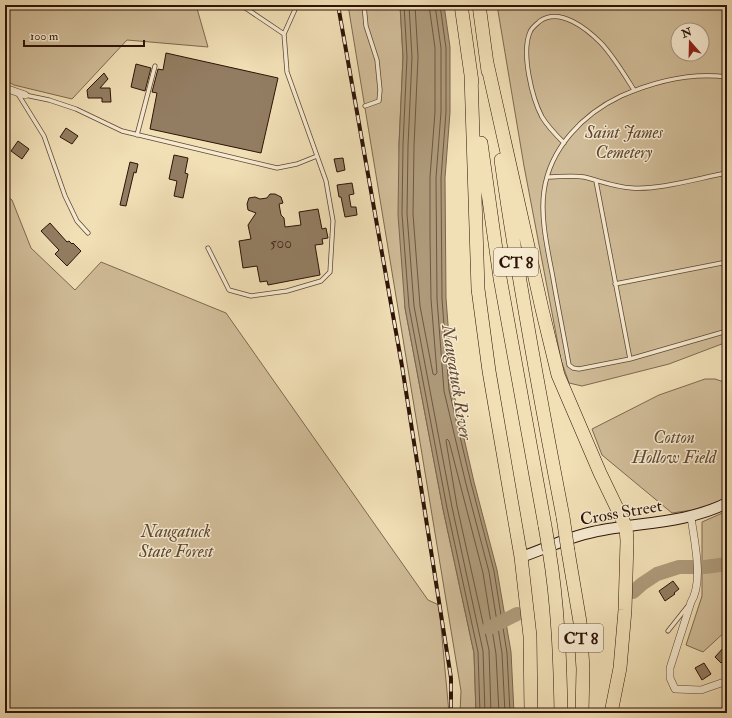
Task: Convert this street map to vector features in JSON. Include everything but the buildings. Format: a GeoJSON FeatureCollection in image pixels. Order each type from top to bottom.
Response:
{"type":"FeatureCollection","features":[{"type":"Feature","properties":{"kind":"highway","name":"CT 8"},"geometry":{"type":"LineString","coordinates":[[461,5],[500,278],[553,571],[559,648],[561,713]]}},
{"type":"Feature","properties":{"kind":"highway","name":"CT 8"},"geometry":{"type":"LineString","coordinates":[[479,5],[510,224],[535,370],[563,517],[580,622],[583,669],[582,713]]}},
{"type":"Feature","properties":{"kind":"highway"},"geometry":{"type":"LineString","coordinates":[[487,63],[540,302],[558,374],[600,473],[626,527],[628,541],[626,610],[620,668],[611,713]]}},
{"type":"Feature","properties":{"kind":"highway"},"geometry":{"type":"LineString","coordinates":[[471,75],[478,289],[489,371],[521,557],[530,636],[531,713]]}},
{"type":"Feature","properties":{"kind":"street"},"geometry":{"type":"LineString","coordinates":[[5,88],[25,95]]}},
{"type":"Feature","properties":{"kind":"street","name":"Cross Street"},"geometry":{"type":"LineString","coordinates":[[521,557],[576,536],[691,517],[727,503]]}},
{"type":"Feature","properties":{"kind":"street"},"geometry":{"type":"LineString","coordinates":[[691,517],[697,575],[695,596],[691,602],[670,668],[670,678],[675,689],[701,690],[727,681]]}},
{"type":"Feature","properties":{"kind":"lane"},"geometry":{"type":"LineString","coordinates":[[241,5],[284,34]]}},
{"type":"Feature","properties":{"kind":"lane"},"geometry":{"type":"LineString","coordinates":[[208,248],[229,290],[251,296],[287,291],[321,281],[330,272],[333,221],[326,181],[287,72],[284,34],[297,5]]}},
{"type":"Feature","properties":{"kind":"lane"},"geometry":{"type":"LineString","coordinates":[[364,5],[366,26],[377,60],[380,90],[379,102],[365,106]]}},
{"type":"Feature","properties":{"kind":"lane"},"geometry":{"type":"LineString","coordinates":[[564,143],[552,131],[542,116],[532,83],[526,54],[530,31],[536,24],[543,19],[556,16],[565,18],[578,25],[592,35],[609,52],[634,90]]}},
{"type":"Feature","properties":{"kind":"lane"},"geometry":{"type":"LineString","coordinates":[[137,135],[154,66]]}},
{"type":"Feature","properties":{"kind":"lane"},"geometry":{"type":"LineString","coordinates":[[727,77],[712,75],[679,77],[659,81],[634,90],[603,106],[587,118],[564,143],[550,168],[544,192],[544,224],[549,260],[571,367],[576,369],[630,359],[727,331]]}},
{"type":"Feature","properties":{"kind":"lane"},"geometry":{"type":"LineString","coordinates":[[16,92],[44,136],[65,196],[77,221],[88,233]]}},
{"type":"Feature","properties":{"kind":"lane"},"geometry":{"type":"LineString","coordinates":[[25,95],[49,100],[76,109],[122,131],[277,168],[297,164],[317,156]]}},
{"type":"Feature","properties":{"kind":"lane"},"geometry":{"type":"LineString","coordinates":[[547,177],[584,177],[615,187],[634,188],[661,186],[727,173]]}},
{"type":"Feature","properties":{"kind":"lane"},"geometry":{"type":"LineString","coordinates":[[596,181],[630,359]]}},
{"type":"Feature","properties":{"kind":"lane"},"geometry":{"type":"LineString","coordinates":[[615,284],[727,262]]}},
{"type":"Feature","properties":{"kind":"lane"},"geometry":{"type":"LineString","coordinates":[[668,630],[691,602]]}},
{"type":"Feature","properties":{"kind":"green space"},"geometry":{"type":"Polygon","coordinates":[[[5,5],[196,5],[208,47],[127,40],[72,99],[14,85],[5,80],[5,5]]]}},
{"type":"Feature","properties":{"kind":"green space"},"geometry":{"type":"Polygon","coordinates":[[[348,5],[400,5],[403,57],[399,145],[405,308],[443,509],[474,653],[476,713],[460,713],[461,691],[348,5]]]}},
{"type":"Feature","properties":{"kind":"green space","name":"Saint James Cemetery"},"geometry":{"type":"Polygon","coordinates":[[[497,5],[727,5],[727,342],[669,364],[582,386],[569,383],[561,360],[524,166],[497,5]]]}},
{"type":"Feature","properties":{"kind":"green space","name":"Naugatuck State Forest"},"geometry":{"type":"Polygon","coordinates":[[[5,195],[12,200],[31,248],[75,290],[101,262],[226,313],[428,600],[439,605],[449,713],[5,713],[5,195]]]}},
{"type":"Feature","properties":{"kind":"green space","name":"Cotton Hollow Field"},"geometry":{"type":"Polygon","coordinates":[[[705,379],[715,379],[727,383],[727,499],[692,510],[672,513],[602,455],[592,429],[659,395],[705,379]]]}},
{"type":"Feature","properties":{"kind":"green space"},"geometry":{"type":"Polygon","coordinates":[[[727,511],[727,630],[703,652],[686,645],[702,596],[702,522],[727,511]]]}},
{"type":"Feature","properties":{"kind":"water"},"geometry":{"type":"Polygon","coordinates":[[[400,5],[444,5],[450,47],[450,112],[445,178],[446,298],[453,390],[474,482],[497,570],[511,652],[514,713],[476,713],[474,653],[443,509],[405,308],[398,215],[399,145],[403,57],[400,5]]]}},
{"type":"Feature","properties":{"kind":"waterway"},"geometry":{"type":"LineString","coordinates":[[633,592],[657,574],[679,567],[705,567],[727,564]]}},
{"type":"Feature","properties":{"kind":"waterway"},"geometry":{"type":"LineString","coordinates":[[489,628],[517,614]]}},
{"type":"Feature","properties":{"kind":"railway"},"geometry":{"type":"LineString","coordinates":[[338,5],[402,366],[451,678],[451,713]]}},
{"type":"Feature","properties":{"kind":"water label","name":"Naugatuck River"},"geometry":{"type":"Point","coordinates":[457,382]}}]}
